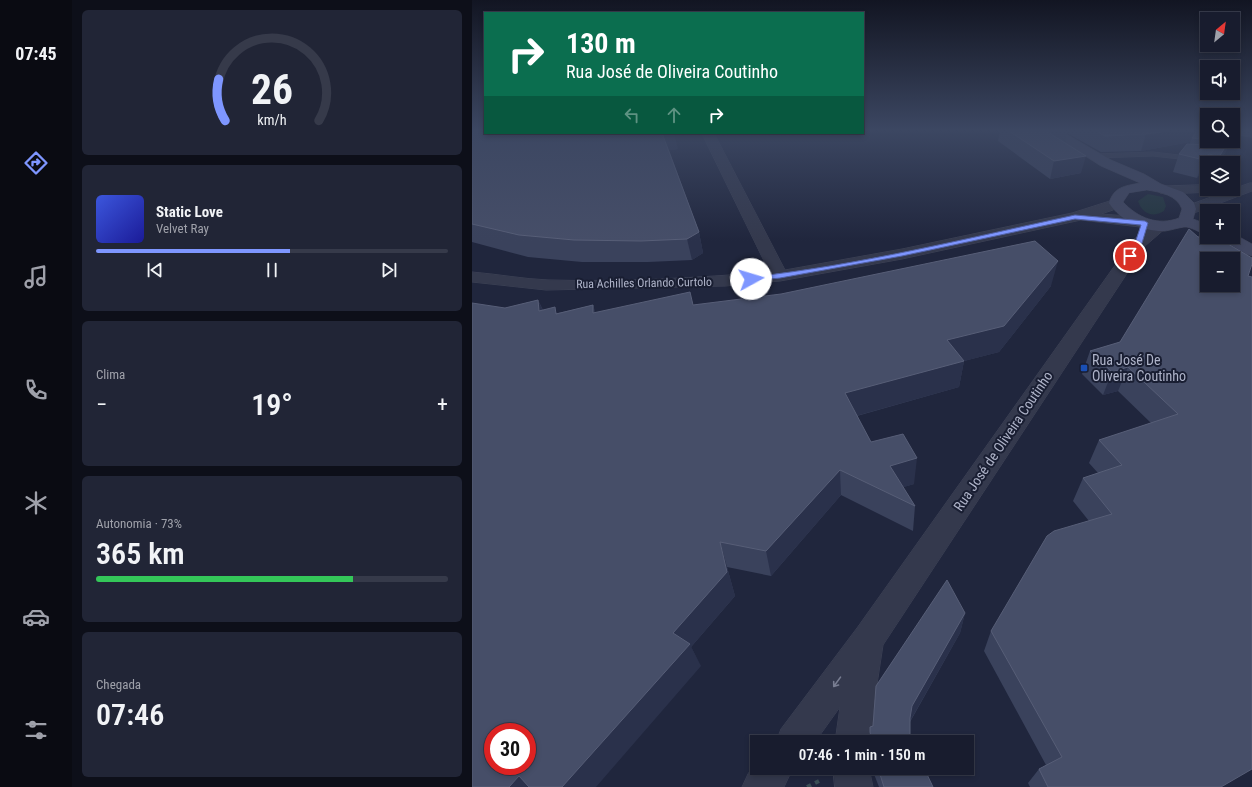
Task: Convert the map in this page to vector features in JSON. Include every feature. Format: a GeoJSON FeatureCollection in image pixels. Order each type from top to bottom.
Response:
{"type":"FeatureCollection","features":[{"type":"Feature","properties":{"kind":"street"},"geometry":{"type":"LineString","coordinates":[[725,168],[780,276]]}},
{"type":"Feature","properties":{"kind":"street"},"geometry":{"type":"LineString","coordinates":[[1106,168],[1124,190]]}},
{"type":"Feature","properties":{"kind":"street"},"geometry":{"type":"LineString","coordinates":[[1118,168],[1181,198],[1188,205],[1188,215]]}},
{"type":"Feature","properties":{"kind":"street"},"geometry":{"type":"LineString","coordinates":[[1200,188],[1162,189],[1147,186],[1124,190],[1118,197],[1116,203],[1122,210],[1146,229],[1178,224],[1188,215],[1251,187]]}},
{"type":"Feature","properties":{"kind":"street"},"geometry":{"type":"LineString","coordinates":[[1240,188],[1251,187]]}},
{"type":"Feature","properties":{"kind":"street","name":"Rua Achilles Orlando Curtolo"},"geometry":{"type":"LineString","coordinates":[[472,277],[546,285],[590,285],[725,281],[780,276],[902,254],[1075,217],[1108,207],[1116,203]]}},
{"type":"Feature","properties":{"kind":"street"},"geometry":{"type":"LineString","coordinates":[[1188,215],[1200,221]]}},
{"type":"Feature","properties":{"kind":"street"},"geometry":{"type":"LineString","coordinates":[[1188,215],[1200,224]]}},
{"type":"Feature","properties":{"kind":"street","name":"Rua Achilles Orlando Curtolo"},"geometry":{"type":"LineString","coordinates":[[1075,217],[1146,229]]}},
{"type":"Feature","properties":{"kind":"street","name":"Rua José de Oliveira Coutinho"},"geometry":{"type":"LineString","coordinates":[[799,735],[868,639],[1146,229]]}},
{"type":"Feature","properties":{"kind":"street","name":"Rua José de Oliveira Coutinho"},"geometry":{"type":"LineString","coordinates":[[854,735],[856,704],[868,639]]}},
{"type":"Feature","properties":{"kind":"street"},"geometry":{"type":"LineString","coordinates":[[761,787],[770,775]]}},
{"type":"Feature","properties":{"kind":"street"},"geometry":{"type":"LineString","coordinates":[[852,775],[854,787]]}},
{"type":"Feature","properties":{"kind":"shaded area"},"geometry":{"type":"Polygon","coordinates":[[[1148,194],[1163,197],[1166,206],[1164,211],[1156,214],[1148,214],[1142,209],[1138,201],[1148,194]]]}},
{"type":"Feature","properties":{"kind":"building"},"geometry":{"type":"Polygon","coordinates":[[[472,168],[675,168],[699,232],[687,239],[641,241],[574,240],[519,235],[472,224],[472,168]]]}},
{"type":"Feature","properties":{"kind":"building"},"geometry":{"type":"Polygon","coordinates":[[[1189,229],[1198,237],[1200,237],[1200,244],[1228,244],[1252,258],[1252,264],[1248,276],[1252,277],[1252,769],[1221,787],[1048,787],[1039,769],[1062,757],[991,631],[1047,536],[1054,531],[1112,514],[1083,478],[1122,465],[1099,440],[1178,414],[1128,367],[1112,372],[1090,351],[1120,342],[1189,229]]]}},
{"type":"Feature","properties":{"kind":"building"},"geometry":{"type":"Polygon","coordinates":[[[1035,241],[1058,261],[1004,326],[947,340],[964,361],[845,393],[871,442],[903,434],[917,458],[890,466],[915,506],[840,470],[766,551],[720,542],[727,572],[673,633],[690,644],[562,787],[529,787],[519,776],[509,787],[472,787],[472,303],[505,308],[538,300],[539,311],[555,307],[556,314],[593,305],[593,313],[690,292],[693,305],[781,294],[1035,241]]]}},
{"type":"Feature","properties":{"kind":"building"},"geometry":{"type":"Polygon","coordinates":[[[947,580],[965,613],[912,706],[910,735],[871,735],[870,727],[873,726],[876,686],[947,580]]]}},
{"type":"Feature","properties":{"kind":"building"},"geometry":{"type":"Polygon","coordinates":[[[880,775],[927,775],[933,787],[884,787],[880,775]]]}},
{"type":"Feature","properties":{"kind":"place","name":"Rua José De Oliveira Coutinho"},"geometry":{"type":"Point","coordinates":[1084,368]}},
{"type":"Feature","properties":{"kind":"route"},"geometry":{"type":"LineString","coordinates":[[751,279],[780,276],[902,254],[1075,217],[1101,218],[1145,223],[1139,243],[1130,256]]}}]}
